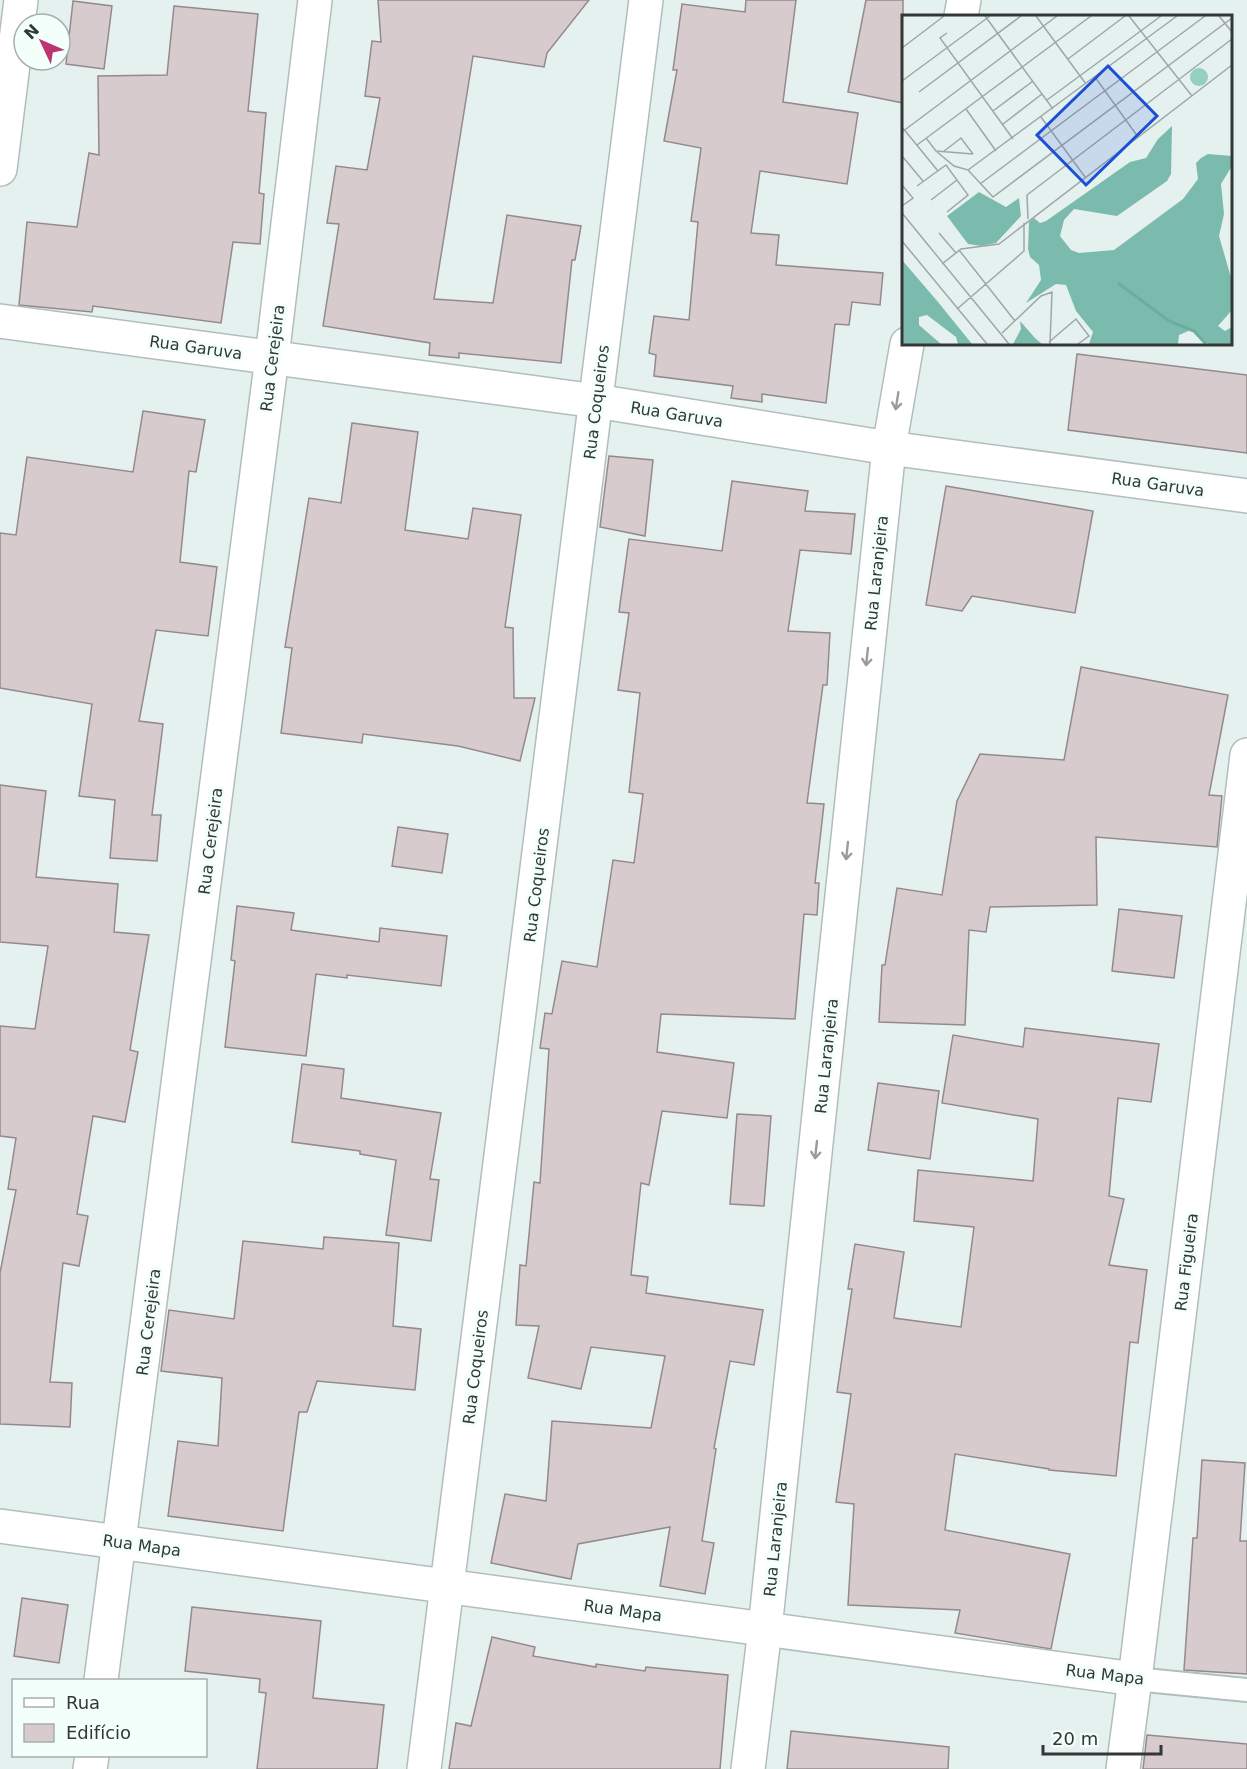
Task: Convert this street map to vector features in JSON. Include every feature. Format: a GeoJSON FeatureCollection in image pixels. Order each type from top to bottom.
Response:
{"type":"FeatureCollection","features":[{"type":"Feature","properties":{"kind":"street"},"geometry":{"type":"LineString","coordinates":[[0,169],[21,0]]}},
{"type":"Feature","properties":{"kind":"street","name":"Rua Cerejeira"},"geometry":{"type":"LineString","coordinates":[[101,1679],[273,357],[315,0]]}},
{"type":"Feature","properties":{"kind":"street","name":"Rua Coqueiros"},"geometry":{"type":"LineString","coordinates":[[424,1769],[646,0]]}},
{"type":"Feature","properties":{"kind":"street"},"geometry":{"type":"LineString","coordinates":[[961,15],[964,0]]}},
{"type":"Feature","properties":{"kind":"street","name":"Rua Garuva"},"geometry":{"type":"LineString","coordinates":[[0,321],[596,401],[889,448],[1247,496]]}},
{"type":"Feature","properties":{"kind":"street","name":"Rua Laranjeira"},"geometry":{"type":"LineString","coordinates":[[748,1769],[765,1629],[889,448],[907,345]]}},
{"type":"Feature","properties":{"kind":"street","name":"Rua Figueira"},"geometry":{"type":"LineString","coordinates":[[1123,1769],[1136,1679],[1247,755]]}},
{"type":"Feature","properties":{"kind":"street","name":"Rua Mapa"},"geometry":{"type":"LineString","coordinates":[[0,1526],[1136,1679]]}},
{"type":"Feature","properties":{"kind":"lane","name":"Rua Mapa"},"geometry":{"type":"LineString","coordinates":[[1136,1679],[1247,1690]]}},
{"type":"Feature","properties":{"kind":"building"},"geometry":{"type":"Polygon","coordinates":[[[378,0],[589,0],[547,53],[544,67],[473,56],[434,299],[493,303],[507,215],[581,226],[575,260],[572,260],[561,363],[459,353],[459,358],[429,355],[430,343],[323,326],[339,224],[327,223],[336,166],[367,170],[380,98],[365,96],[372,41],[381,42],[378,0]]]}},
{"type":"Feature","properties":{"kind":"building"},"geometry":{"type":"Polygon","coordinates":[[[746,0],[796,0],[783,102],[858,113],[847,184],[760,171],[751,233],[779,235],[776,265],[883,273],[880,305],[852,302],[849,325],[835,324],[826,403],[762,394],[762,402],[731,398],[733,386],[654,376],[656,355],[649,353],[654,316],[689,320],[698,222],[691,221],[701,148],[664,141],[677,70],[673,70],[682,4],[745,12],[746,0]]]}},
{"type":"Feature","properties":{"kind":"building"},"geometry":{"type":"Polygon","coordinates":[[[866,0],[903,0],[902,103],[848,92],[866,0]]]}},
{"type":"Feature","properties":{"kind":"building"},"geometry":{"type":"Polygon","coordinates":[[[73,1],[112,6],[104,69],[72,65],[73,1]]]}},
{"type":"Feature","properties":{"kind":"building"},"geometry":{"type":"Polygon","coordinates":[[[174,6],[258,14],[248,111],[266,113],[259,193],[264,194],[260,244],[233,242],[221,323],[93,306],[92,312],[19,305],[27,222],[77,227],[89,153],[99,155],[98,76],[167,75],[174,6]]]}},
{"type":"Feature","properties":{"kind":"building"},"geometry":{"type":"Polygon","coordinates":[[[1077,354],[1247,375],[1247,453],[1068,430],[1077,354]]]}},
{"type":"Feature","properties":{"kind":"building"},"geometry":{"type":"Polygon","coordinates":[[[143,411],[205,420],[196,472],[189,471],[180,562],[217,567],[208,636],[156,630],[139,721],[163,724],[152,815],[161,815],[157,861],[110,858],[115,800],[79,796],[92,704],[0,688],[0,533],[16,535],[27,457],[133,472],[143,411]]]}},
{"type":"Feature","properties":{"kind":"building"},"geometry":{"type":"Polygon","coordinates":[[[352,423],[418,432],[405,530],[468,539],[473,508],[521,515],[505,627],[513,628],[514,698],[535,698],[520,761],[458,746],[363,734],[362,743],[281,733],[292,648],[285,647],[309,498],[341,503],[352,423]]]}},
{"type":"Feature","properties":{"kind":"building"},"geometry":{"type":"Polygon","coordinates":[[[609,456],[653,460],[645,536],[600,527],[609,456]]]}},
{"type":"Feature","properties":{"kind":"building"},"geometry":{"type":"Polygon","coordinates":[[[732,481],[808,491],[805,511],[855,514],[851,554],[800,550],[788,631],[830,633],[827,685],[823,685],[807,803],[824,804],[815,883],[819,883],[817,915],[804,914],[795,1019],[661,1014],[657,1052],[734,1063],[727,1118],[662,1111],[649,1185],[641,1183],[631,1275],[648,1277],[646,1293],[763,1310],[754,1365],[730,1361],[714,1448],[716,1449],[702,1541],[714,1543],[705,1594],[660,1586],[670,1527],[578,1544],[571,1579],[491,1563],[505,1494],[546,1501],[552,1421],[651,1428],[665,1356],[591,1347],[581,1389],[528,1378],[539,1326],[516,1325],[520,1265],[526,1266],[534,1182],[540,1183],[549,1049],[540,1048],[545,1013],[552,1014],[562,961],[597,967],[613,860],[634,863],[643,794],[629,792],[640,693],[618,690],[629,613],[619,612],[629,539],[722,551],[732,481]]]}},
{"type":"Feature","properties":{"kind":"building"},"geometry":{"type":"Polygon","coordinates":[[[946,486],[1093,511],[1075,613],[972,596],[962,611],[926,605],[946,486]]]}},
{"type":"Feature","properties":{"kind":"building"},"geometry":{"type":"Polygon","coordinates":[[[1081,667],[1228,695],[1209,795],[1222,796],[1217,847],[1096,837],[1097,905],[990,907],[986,932],[969,930],[965,1025],[879,1022],[882,965],[885,965],[897,888],[942,895],[957,801],[980,754],[1064,760],[1081,667]]]}},
{"type":"Feature","properties":{"kind":"building"},"geometry":{"type":"Polygon","coordinates":[[[0,785],[46,791],[36,877],[118,884],[114,932],[149,935],[130,1050],[138,1052],[125,1122],[93,1116],[77,1214],[88,1216],[79,1266],[63,1263],[50,1382],[72,1383],[70,1427],[0,1424],[0,1273],[16,1190],[8,1189],[16,1138],[0,1136],[0,1026],[35,1029],[48,946],[0,942],[0,785]]]}},
{"type":"Feature","properties":{"kind":"building"},"geometry":{"type":"Polygon","coordinates":[[[398,827],[448,834],[442,873],[392,866],[398,827]]]}},
{"type":"Feature","properties":{"kind":"building"},"geometry":{"type":"Polygon","coordinates":[[[237,906],[294,913],[291,930],[379,942],[380,928],[447,936],[441,986],[347,975],[347,978],[316,974],[306,1056],[225,1047],[235,961],[231,960],[237,906]]]}},
{"type":"Feature","properties":{"kind":"building"},"geometry":{"type":"Polygon","coordinates":[[[1119,909],[1182,916],[1174,978],[1112,971],[1119,909]]]}},
{"type":"Feature","properties":{"kind":"building"},"geometry":{"type":"Polygon","coordinates":[[[1025,1028],[1159,1044],[1151,1102],[1118,1098],[1109,1196],[1124,1199],[1109,1265],[1147,1270],[1138,1343],[1130,1342],[1116,1476],[1049,1470],[955,1454],[945,1530],[1070,1554],[1051,1649],[955,1633],[960,1610],[848,1605],[854,1504],[836,1502],[851,1394],[837,1392],[852,1289],[848,1289],[855,1244],[904,1252],[894,1318],[961,1327],[974,1227],[914,1221],[918,1170],[1033,1181],[1038,1119],[942,1103],[953,1035],[1023,1047],[1025,1028]]]}},
{"type":"Feature","properties":{"kind":"building"},"geometry":{"type":"Polygon","coordinates":[[[302,1064],[344,1069],[341,1098],[441,1113],[430,1179],[439,1180],[431,1241],[386,1235],[396,1160],[360,1154],[360,1151],[292,1142],[302,1064]]]}},
{"type":"Feature","properties":{"kind":"building"},"geometry":{"type":"Polygon","coordinates":[[[878,1083],[939,1091],[930,1159],[868,1150],[878,1083]]]}},
{"type":"Feature","properties":{"kind":"building"},"geometry":{"type":"Polygon","coordinates":[[[737,1114],[771,1116],[764,1206],[730,1204],[737,1114]]]}},
{"type":"Feature","properties":{"kind":"building"},"geometry":{"type":"Polygon","coordinates":[[[324,1237],[399,1243],[393,1326],[421,1329],[415,1390],[317,1381],[307,1412],[299,1412],[283,1531],[168,1516],[178,1441],[218,1446],[222,1378],[161,1371],[169,1310],[234,1319],[243,1241],[323,1249],[324,1237]]]}},
{"type":"Feature","properties":{"kind":"building"},"geometry":{"type":"Polygon","coordinates":[[[1202,1460],[1245,1463],[1240,1541],[1247,1541],[1247,1674],[1184,1670],[1193,1538],[1197,1538],[1202,1460]]]}},
{"type":"Feature","properties":{"kind":"building"},"geometry":{"type":"Polygon","coordinates":[[[22,1598],[68,1605],[59,1663],[14,1656],[22,1598]]]}},
{"type":"Feature","properties":{"kind":"building"},"geometry":{"type":"Polygon","coordinates":[[[192,1607],[321,1621],[313,1698],[384,1705],[377,1769],[257,1769],[266,1693],[259,1692],[260,1679],[185,1671],[192,1607]]]}},
{"type":"Feature","properties":{"kind":"building"},"geometry":{"type":"Polygon","coordinates":[[[492,1637],[535,1647],[533,1656],[596,1667],[596,1664],[645,1671],[646,1667],[728,1675],[720,1769],[449,1769],[456,1723],[471,1726],[492,1637]]]}},
{"type":"Feature","properties":{"kind":"building"},"geometry":{"type":"Polygon","coordinates":[[[791,1731],[949,1747],[948,1769],[787,1769],[791,1731]]]}},
{"type":"Feature","properties":{"kind":"building"},"geometry":{"type":"Polygon","coordinates":[[[1147,1735],[1247,1744],[1247,1769],[1143,1769],[1147,1735]]]}}]}
